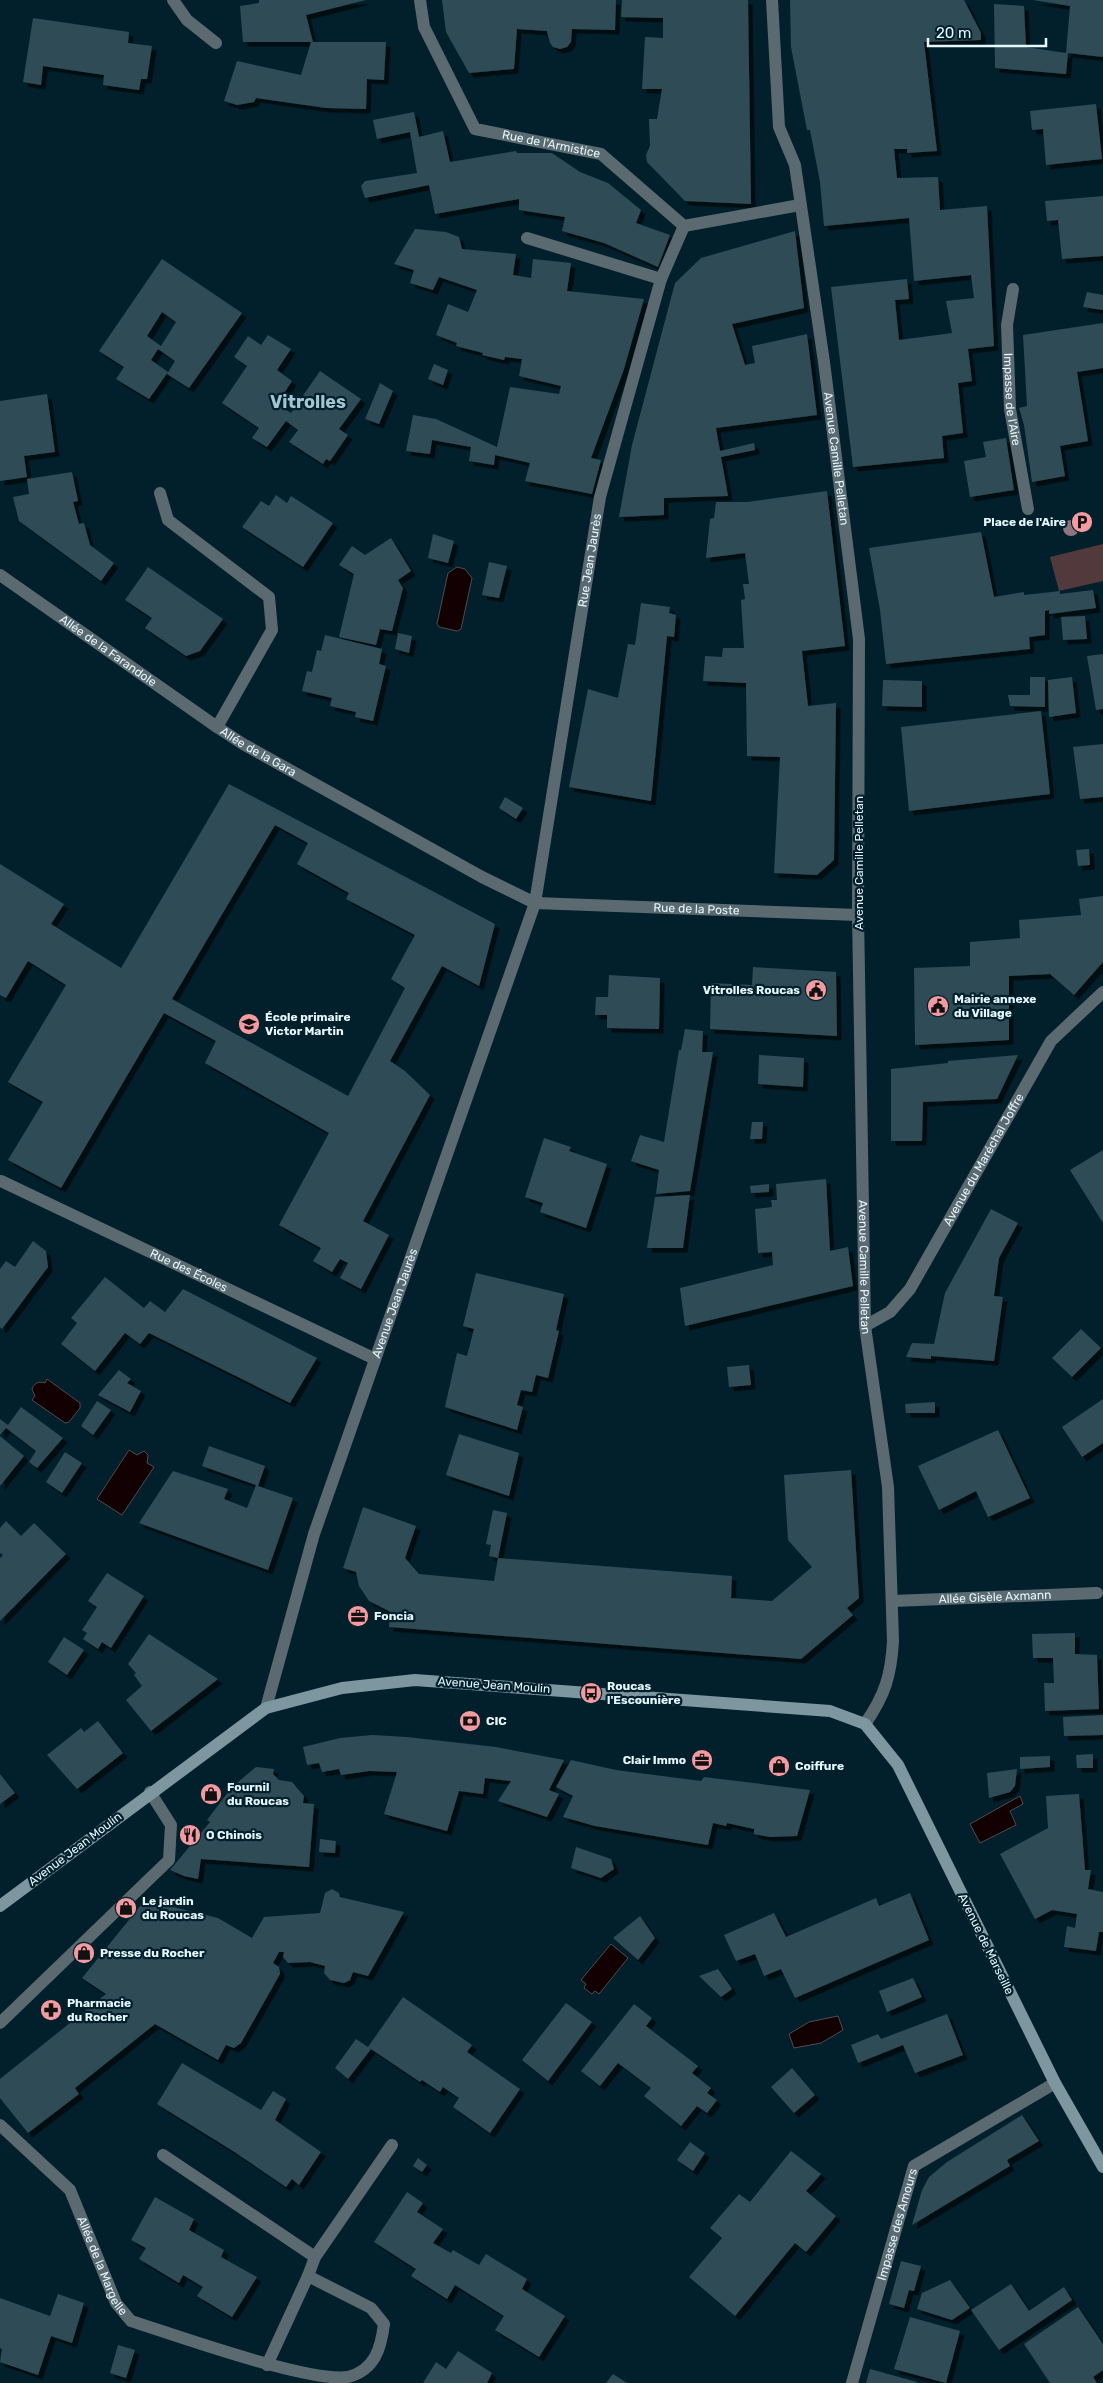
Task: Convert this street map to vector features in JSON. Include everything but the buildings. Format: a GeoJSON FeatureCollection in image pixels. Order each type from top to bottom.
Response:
{"type":"FeatureCollection","features":[{"type":"Feature","properties":{"kind":"street"},"geometry":{"type":"LineString","coordinates":[[173,0],[188,20],[216,42]]}},
{"type":"Feature","properties":{"kind":"street","name":"Rue de l'Armistice"},"geometry":{"type":"LineString","coordinates":[[420,0],[424,27],[475,129],[601,154],[684,226]]}},
{"type":"Feature","properties":{"kind":"street","name":"Avenue Camille Pelletan"},"geometry":{"type":"LineString","coordinates":[[772,0],[779,127],[795,165],[824,362],[859,639],[858,915],[865,1326],[888,1487],[893,1601],[892,1666],[881,1701],[865,1724]]}},
{"type":"Feature","properties":{"kind":"street"},"geometry":{"type":"LineString","coordinates":[[684,226],[800,205]]}},
{"type":"Feature","properties":{"kind":"street","name":"Rue Jean Jaurès"},"geometry":{"type":"LineString","coordinates":[[535,903],[600,496],[661,278],[684,226]]}},
{"type":"Feature","properties":{"kind":"street"},"geometry":{"type":"LineString","coordinates":[[527,238],[661,278]]}},
{"type":"Feature","properties":{"kind":"street","name":"Impasse de l'Aire"},"geometry":{"type":"LineString","coordinates":[[1013,289],[1007,325],[1010,409],[1028,509]]}},
{"type":"Feature","properties":{"kind":"street","name":"Allée de la Gara"},"geometry":{"type":"LineString","coordinates":[[160,493],[168,520],[269,597],[272,630],[217,727],[243,744],[464,867],[535,903]]}},
{"type":"Feature","properties":{"kind":"street","name":"Allée de la Farandole"},"geometry":{"type":"LineString","coordinates":[[0,575],[217,727]]}},
{"type":"Feature","properties":{"kind":"street","name":"Rue de la Poste"},"geometry":{"type":"LineString","coordinates":[[535,903],[858,915]]}},
{"type":"Feature","properties":{"kind":"street","name":"Avenue Jean Jaurès"},"geometry":{"type":"LineString","coordinates":[[266,1708],[314,1534],[535,903]]}},
{"type":"Feature","properties":{"kind":"street","name":"Avenue du Maréchal Joffre"},"geometry":{"type":"LineString","coordinates":[[865,1326],[890,1312],[910,1289],[1051,1041],[1102,997]]}},
{"type":"Feature","properties":{"kind":"street","name":"Rue des Écoles"},"geometry":{"type":"LineString","coordinates":[[0,1181],[375,1359]]}},
{"type":"Feature","properties":{"kind":"street","name":"Allée Gisèle Axmann"},"geometry":{"type":"LineString","coordinates":[[893,1601],[1097,1593]]}},
{"type":"Feature","properties":{"kind":"street","name":"Avenue Jean Moulin"},"geometry":{"type":"LineString","coordinates":[[0,1906],[150,1792],[266,1708],[342,1688],[414,1680],[830,1710],[865,1724]]}},
{"type":"Feature","properties":{"kind":"street","name":"Avenue de Marseille"},"geometry":{"type":"LineString","coordinates":[[865,1724],[898,1766],[1055,2083],[1103,2167]]}},
{"type":"Feature","properties":{"kind":"street"},"geometry":{"type":"LineString","coordinates":[[0,2023],[169,1860],[171,1825],[150,1792]]}},
{"type":"Feature","properties":{"kind":"street","name":"Impasse des Amours"},"geometry":{"type":"LineString","coordinates":[[852,2383],[914,2166],[1055,2083]]}},
{"type":"Feature","properties":{"kind":"street","name":"Allée de la Margelle"},"geometry":{"type":"LineString","coordinates":[[0,2125],[70,2190],[116,2303],[131,2321],[267,2365],[321,2377],[349,2380],[367,2367],[380,2349],[384,2324],[371,2308],[308,2276]]}},
{"type":"Feature","properties":{"kind":"street"},"geometry":{"type":"LineString","coordinates":[[267,2365],[315,2257],[392,2145]]}},
{"type":"Feature","properties":{"kind":"street"},"geometry":{"type":"LineString","coordinates":[[163,2155],[315,2257]]}},
{"type":"Feature","properties":{"kind":"shaded area"},"geometry":{"type":"Polygon","coordinates":[[[1103,544],[1103,581],[1059,591],[1050,557],[1103,544]]]}},
{"type":"Feature","properties":{"kind":"shaded area"},"geometry":{"type":"Polygon","coordinates":[[[457,567],[465,569],[472,578],[461,629],[457,631],[439,627],[437,624],[448,573],[457,567]]]}},
{"type":"Feature","properties":{"kind":"shaded area"},"geometry":{"type":"Polygon","coordinates":[[[47,1379],[80,1403],[80,1408],[69,1422],[65,1423],[32,1400],[35,1396],[32,1389],[34,1385],[39,1382],[45,1383],[47,1379]]]}},
{"type":"Feature","properties":{"kind":"shaded area"},"geometry":{"type":"Polygon","coordinates":[[[129,1450],[137,1455],[144,1451],[148,1455],[147,1463],[154,1467],[122,1515],[97,1499],[129,1450]]]}},
{"type":"Feature","properties":{"kind":"shaded area"},"geometry":{"type":"Polygon","coordinates":[[[1020,1796],[1023,1804],[1010,1811],[1016,1825],[980,1843],[970,1824],[1020,1796]]]}},
{"type":"Feature","properties":{"kind":"shaded area"},"geometry":{"type":"Polygon","coordinates":[[[611,1944],[628,1958],[599,1994],[595,1991],[592,1994],[584,1988],[586,1984],[581,1980],[611,1944]]]}},
{"type":"Feature","properties":{"kind":"shaded area"},"geometry":{"type":"Polygon","coordinates":[[[838,2016],[843,2030],[821,2043],[794,2048],[789,2034],[809,2022],[838,2016]]]}},
{"type":"Feature","properties":{"kind":"place","name":"Place de l'Aire"},"geometry":{"type":"Point","coordinates":[1082,522]}},
{"type":"Feature","properties":{"kind":"place","name":"Vitrolles Roucas"},"geometry":{"type":"Point","coordinates":[816,990]}},
{"type":"Feature","properties":{"kind":"place","name":"Mairie annexe du Village"},"geometry":{"type":"Point","coordinates":[938,1006]}},
{"type":"Feature","properties":{"kind":"place","name":"École primaire Victor Martin"},"geometry":{"type":"Point","coordinates":[249,1024]}},
{"type":"Feature","properties":{"kind":"place","name":"Foncia"},"geometry":{"type":"Point","coordinates":[358,1616]}},
{"type":"Feature","properties":{"kind":"place","name":"Roucas l'Escounière"},"geometry":{"type":"Point","coordinates":[591,1693]}},
{"type":"Feature","properties":{"kind":"place","name":"CIC"},"geometry":{"type":"Point","coordinates":[470,1721]}},
{"type":"Feature","properties":{"kind":"place","name":"Clair Immo"},"geometry":{"type":"Point","coordinates":[702,1760]}},
{"type":"Feature","properties":{"kind":"place","name":"Coiffure"},"geometry":{"type":"Point","coordinates":[779,1766]}},
{"type":"Feature","properties":{"kind":"place","name":"Fournil du Roucas"},"geometry":{"type":"Point","coordinates":[211,1794]}},
{"type":"Feature","properties":{"kind":"place","name":"O Chinois"},"geometry":{"type":"Point","coordinates":[190,1835]}},
{"type":"Feature","properties":{"kind":"place","name":"Le jardin du Roucas"},"geometry":{"type":"Point","coordinates":[126,1908]}},
{"type":"Feature","properties":{"kind":"place","name":"Presse du Rocher"},"geometry":{"type":"Point","coordinates":[84,1953]}},
{"type":"Feature","properties":{"kind":"place","name":"Pharmacie du Rocher"},"geometry":{"type":"Point","coordinates":[51,2010]}},
{"type":"Feature","properties":{"kind":"district","name":"Vitrolles"},"geometry":{"type":"Point","coordinates":[308,402]}}]}
